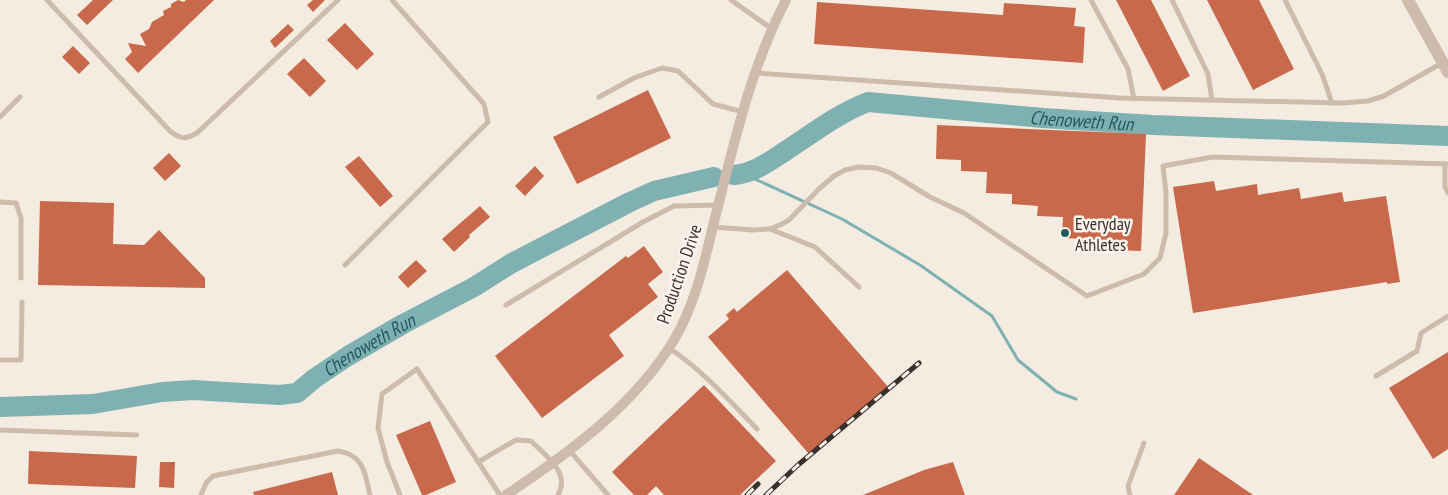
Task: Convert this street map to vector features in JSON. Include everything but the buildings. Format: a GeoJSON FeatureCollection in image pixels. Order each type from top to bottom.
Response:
{"type":"FeatureCollection","features":[{"type":"Feature","properties":{"kind":"street","name":"Production Drive"},"geometry":{"type":"LineString","coordinates":[[506,495],[596,428],[626,400],[650,373],[668,348],[683,322],[690,305],[713,227],[754,72],[786,0]]}},
{"type":"Feature","properties":{"kind":"street"},"geometry":{"type":"LineString","coordinates":[[1408,0],[1445,68]]}},
{"type":"Feature","properties":{"kind":"lane"},"geometry":{"type":"LineString","coordinates":[[47,0],[170,131],[179,138],[188,138],[197,134],[338,0]]}},
{"type":"Feature","properties":{"kind":"lane"},"geometry":{"type":"LineString","coordinates":[[346,265],[488,122],[484,104],[392,0]]}},
{"type":"Feature","properties":{"kind":"lane"},"geometry":{"type":"LineString","coordinates":[[731,0],[772,29]]}},
{"type":"Feature","properties":{"kind":"lane"},"geometry":{"type":"LineString","coordinates":[[1091,0],[1128,69],[1134,99]]}},
{"type":"Feature","properties":{"kind":"lane"},"geometry":{"type":"LineString","coordinates":[[1172,0],[1208,74],[1212,100]]}},
{"type":"Feature","properties":{"kind":"lane"},"geometry":{"type":"LineString","coordinates":[[1285,0],[1322,74],[1332,103]]}},
{"type":"Feature","properties":{"kind":"lane"},"geometry":{"type":"LineString","coordinates":[[599,97],[634,78],[662,68],[678,71],[713,104],[742,112]]}},
{"type":"Feature","properties":{"kind":"lane"},"geometry":{"type":"LineString","coordinates":[[754,72],[1134,99],[1332,103],[1368,101],[1384,96],[1445,68]]}},
{"type":"Feature","properties":{"kind":"lane"},"geometry":{"type":"LineString","coordinates":[[0,116],[20,97]]}},
{"type":"Feature","properties":{"kind":"lane"},"geometry":{"type":"LineString","coordinates":[[713,227],[753,230],[769,229],[789,220],[834,176],[845,170],[859,167],[876,168],[964,213],[1087,296],[1144,274],[1160,258],[1166,233],[1166,194],[1163,166],[1213,157],[1446,164],[1445,187],[1448,193]]}},
{"type":"Feature","properties":{"kind":"lane"},"geometry":{"type":"LineString","coordinates":[[0,202],[16,204],[21,218],[20,278]]}},
{"type":"Feature","properties":{"kind":"lane"},"geometry":{"type":"LineString","coordinates":[[506,305],[643,222],[674,206],[719,205]]}},
{"type":"Feature","properties":{"kind":"lane"},"geometry":{"type":"LineString","coordinates":[[769,229],[815,247],[858,287]]}},
{"type":"Feature","properties":{"kind":"lane"},"geometry":{"type":"LineString","coordinates":[[0,360],[22,360],[22,302]]}},
{"type":"Feature","properties":{"kind":"lane"},"geometry":{"type":"LineString","coordinates":[[1376,376],[1417,351],[1420,333],[1448,316]]}},
{"type":"Feature","properties":{"kind":"lane"},"geometry":{"type":"LineString","coordinates":[[668,348],[687,360],[712,382],[757,429]]}},
{"type":"Feature","properties":{"kind":"lane"},"geometry":{"type":"LineString","coordinates":[[400,495],[387,462],[378,428],[382,394],[417,368],[500,495]]}},
{"type":"Feature","properties":{"kind":"lane"},"geometry":{"type":"LineString","coordinates":[[0,430],[137,435]]}},
{"type":"Feature","properties":{"kind":"lane"},"geometry":{"type":"LineString","coordinates":[[478,462],[516,440],[531,441],[561,474],[562,482],[558,495]]}},
{"type":"Feature","properties":{"kind":"lane"},"geometry":{"type":"LineString","coordinates":[[1130,495],[1128,486],[1144,443]]}},
{"type":"Feature","properties":{"kind":"lane"},"geometry":{"type":"LineString","coordinates":[[569,449],[608,495]]}},
{"type":"Feature","properties":{"kind":"lane"},"geometry":{"type":"LineString","coordinates":[[201,495],[206,483],[213,476],[338,450],[348,452],[356,457],[362,466],[370,495]]}},
{"type":"Feature","properties":{"kind":"waterway","name":"Chenoweth Run"},"geometry":{"type":"LineString","coordinates":[[734,175],[749,172],[762,166],[816,130],[868,102],[1043,118],[1153,125],[1448,136]]}},
{"type":"Feature","properties":{"kind":"waterway"},"geometry":{"type":"LineString","coordinates":[[744,174],[842,219],[920,265],[992,316],[1018,360],[1057,392],[1076,399]]}},
{"type":"Feature","properties":{"kind":"waterway","name":"Chenoweth Run"},"geometry":{"type":"LineString","coordinates":[[0,407],[93,404],[162,392],[193,390],[279,395],[297,393],[315,378],[348,356],[403,324],[474,287],[512,263],[654,191],[714,177]]}},
{"type":"Feature","properties":{"kind":"railway"},"geometry":{"type":"LineString","coordinates":[[766,495],[798,465],[919,363]]}},
{"type":"Feature","properties":{"kind":"railway"},"geometry":{"type":"LineString","coordinates":[[747,495],[758,484]]}},
{"type":"Feature","properties":{"kind":"place","name":"Everyday Athletes"},"geometry":{"type":"Point","coordinates":[1065,233]}}]}
